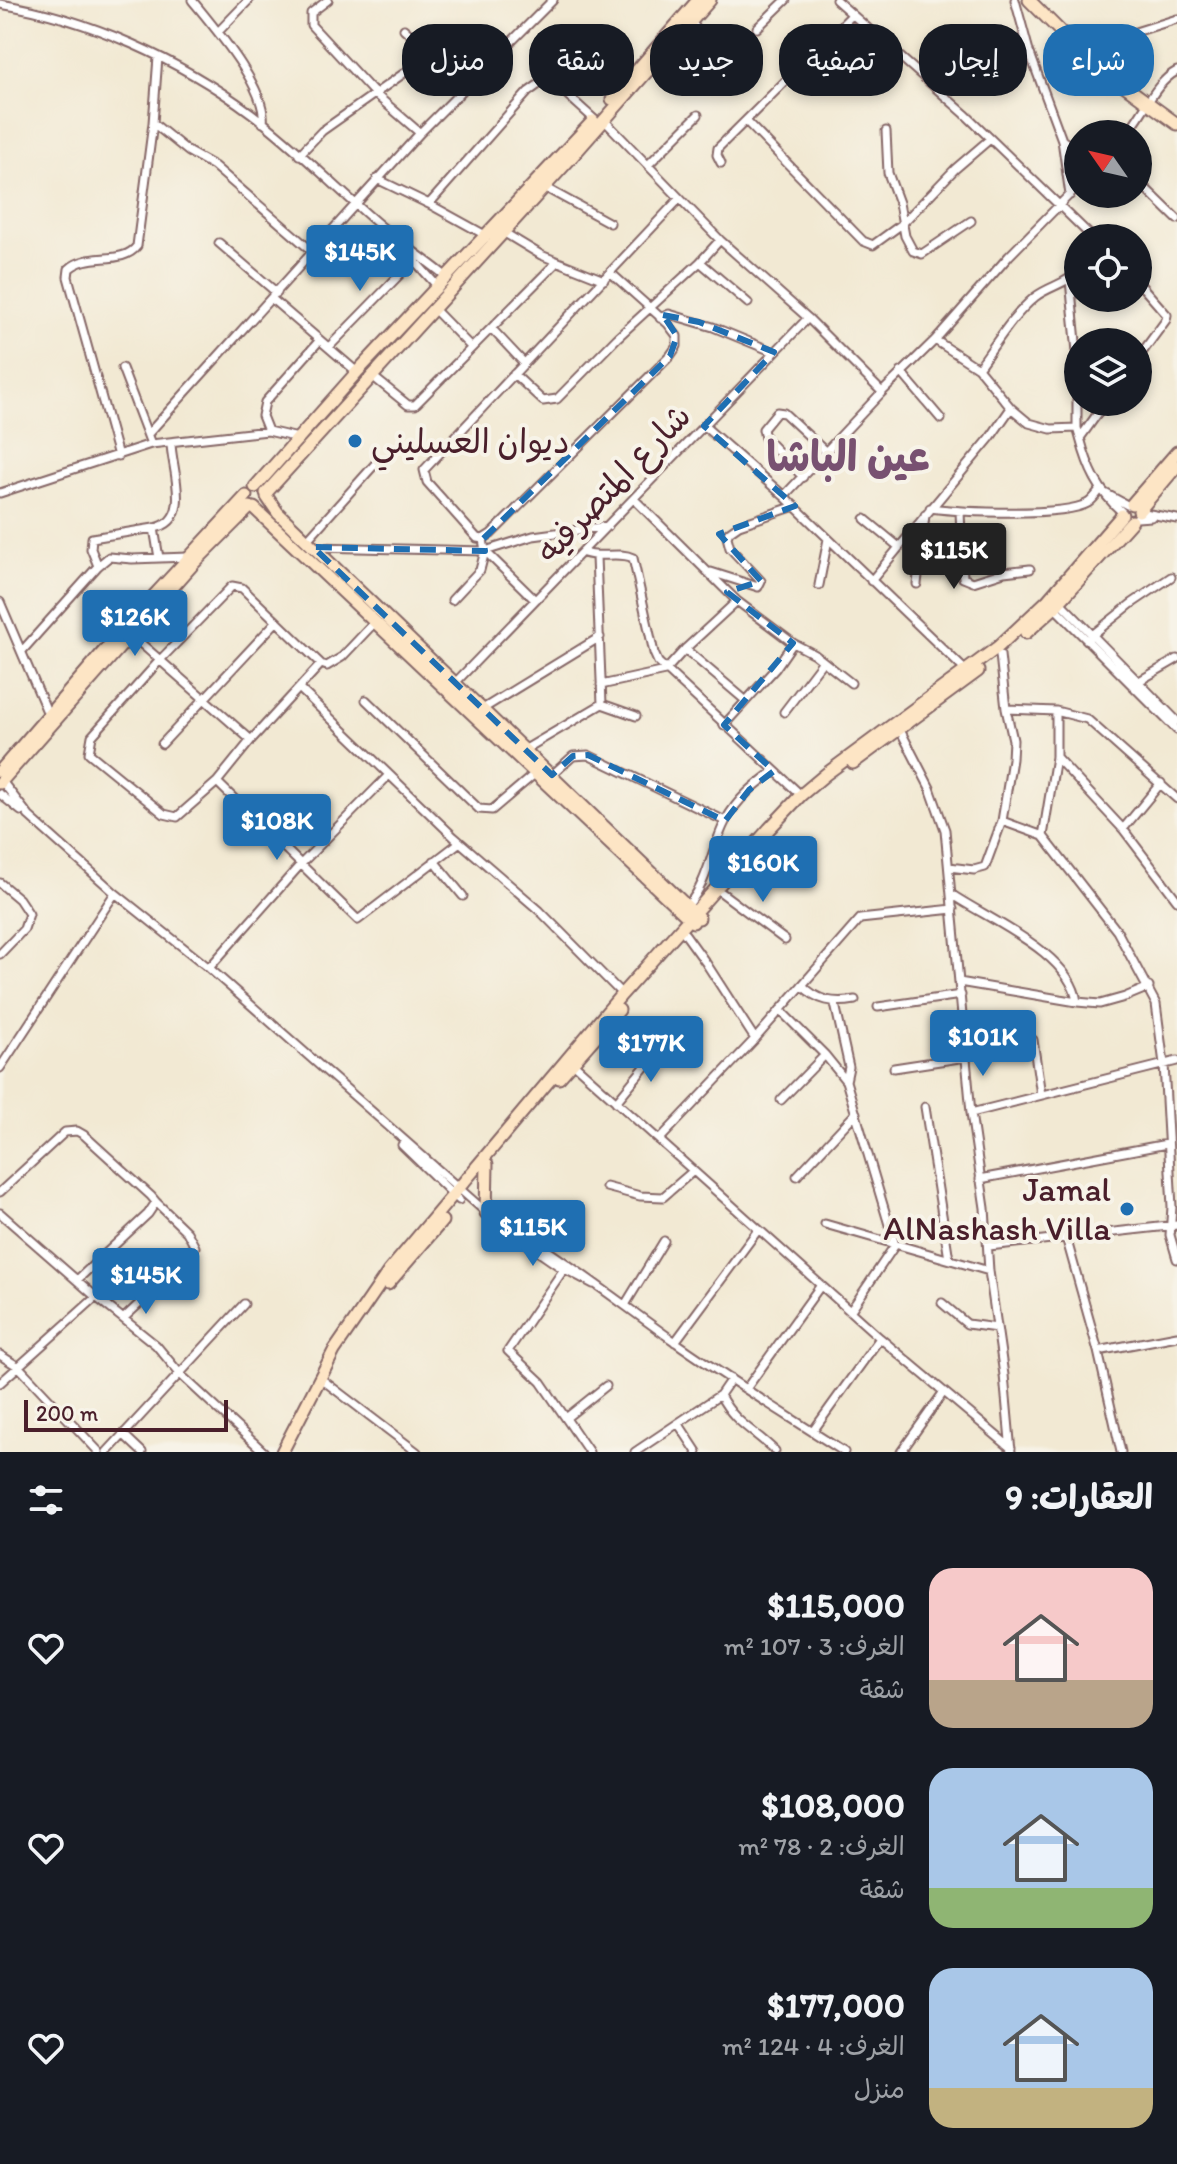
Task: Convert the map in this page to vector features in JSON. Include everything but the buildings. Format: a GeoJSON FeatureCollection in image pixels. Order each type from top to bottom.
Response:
{"type":"FeatureCollection","features":[{"type":"Feature","properties":{"kind":"street"},"geometry":{"type":"LineString","coordinates":[[38,10],[43,0]]}},
{"type":"Feature","properties":{"kind":"street"},"geometry":{"type":"LineString","coordinates":[[192,0],[218,32],[260,98],[263,123]]}},
{"type":"Feature","properties":{"kind":"street"},"geometry":{"type":"LineString","coordinates":[[218,32],[249,0]]}},
{"type":"Feature","properties":{"kind":"street"},"geometry":{"type":"LineString","coordinates":[[513,42],[553,0]]}},
{"type":"Feature","properties":{"kind":"street"},"geometry":{"type":"LineString","coordinates":[[761,24],[786,0]]}},
{"type":"Feature","properties":{"kind":"street"},"geometry":{"type":"LineString","coordinates":[[836,0],[932,84],[1079,224]]}},
{"type":"Feature","properties":{"kind":"street"},"geometry":{"type":"LineString","coordinates":[[1015,0],[1064,154]]}},
{"type":"Feature","properties":{"kind":"street"},"geometry":{"type":"LineString","coordinates":[[1029,0],[1088,59],[1177,117]]}},
{"type":"Feature","properties":{"kind":"street"},"geometry":{"type":"LineString","coordinates":[[1038,0],[1061,24]]}},
{"type":"Feature","properties":{"kind":"street"},"geometry":{"type":"LineString","coordinates":[[324,1],[311,13],[311,25],[375,94],[420,133]]}},
{"type":"Feature","properties":{"kind":"street"},"geometry":{"type":"LineString","coordinates":[[452,281],[487,236],[691,21],[704,1]]}},
{"type":"Feature","properties":{"kind":"street"},"geometry":{"type":"LineString","coordinates":[[0,778],[128,632],[188,557],[250,504],[265,505],[263,492],[298,438],[357,372],[503,232],[704,1]]}},
{"type":"Feature","properties":{"kind":"street"},"geometry":{"type":"LineString","coordinates":[[0,4],[38,10],[87,27],[158,57],[217,89],[263,123],[393,236],[452,281]]}},
{"type":"Feature","properties":{"kind":"street"},"geometry":{"type":"LineString","coordinates":[[721,163],[718,148],[851,16]]}},
{"type":"Feature","properties":{"kind":"street"},"geometry":{"type":"LineString","coordinates":[[1154,26],[1177,19]]}},
{"type":"Feature","properties":{"kind":"street"},"geometry":{"type":"LineString","coordinates":[[118,456],[68,277],[69,269],[80,261],[127,255],[137,246],[158,57]]}},
{"type":"Feature","properties":{"kind":"street"},"geometry":{"type":"LineString","coordinates":[[1137,120],[1163,80],[1177,71]]}},
{"type":"Feature","properties":{"kind":"street"},"geometry":{"type":"LineString","coordinates":[[299,155],[322,131],[402,74]]}},
{"type":"Feature","properties":{"kind":"street"},"geometry":{"type":"LineString","coordinates":[[429,204],[528,92],[542,82],[555,84],[648,165],[720,240],[808,318],[882,392]]}},
{"type":"Feature","properties":{"kind":"street"},"geometry":{"type":"LineString","coordinates":[[148,434],[377,179],[459,96]]}},
{"type":"Feature","properties":{"kind":"street"},"geometry":{"type":"LineString","coordinates":[[1144,96],[1177,124]]}},
{"type":"Feature","properties":{"kind":"street"},"geometry":{"type":"LineString","coordinates":[[648,165],[698,115]]}},
{"type":"Feature","properties":{"kind":"street"},"geometry":{"type":"LineString","coordinates":[[747,122],[863,241],[877,244],[990,139]]}},
{"type":"Feature","properties":{"kind":"street"},"geometry":{"type":"LineString","coordinates":[[153,123],[181,146],[214,166],[313,252]]}},
{"type":"Feature","properties":{"kind":"street"},"geometry":{"type":"LineString","coordinates":[[886,131],[888,173],[913,251],[919,255],[971,221]]}},
{"type":"Feature","properties":{"kind":"street"},"geometry":{"type":"LineString","coordinates":[[377,179],[487,236]]}},
{"type":"Feature","properties":{"kind":"street"},"geometry":{"type":"LineString","coordinates":[[544,187],[610,223]]}},
{"type":"Feature","properties":{"kind":"street"},"geometry":{"type":"LineString","coordinates":[[1152,195],[1177,219]]}},
{"type":"Feature","properties":{"kind":"street"},"geometry":{"type":"LineString","coordinates":[[611,273],[677,336],[677,346],[491,534],[483,539],[477,538],[427,482],[424,470],[679,199]]}},
{"type":"Feature","properties":{"kind":"street"},"geometry":{"type":"LineString","coordinates":[[784,496],[935,340],[1009,256],[1064,202]]}},
{"type":"Feature","properties":{"kind":"street"},"geometry":{"type":"LineString","coordinates":[[503,232],[557,262],[604,280]]}},
{"type":"Feature","properties":{"kind":"street"},"geometry":{"type":"LineString","coordinates":[[393,236],[442,290]]}},
{"type":"Feature","properties":{"kind":"street"},"geometry":{"type":"LineString","coordinates":[[514,374],[543,401],[557,399],[720,240]]}},
{"type":"Feature","properties":{"kind":"street"},"geometry":{"type":"LineString","coordinates":[[219,243],[357,372]]}},
{"type":"Feature","properties":{"kind":"street"},"geometry":{"type":"LineString","coordinates":[[329,347],[414,260]]}},
{"type":"Feature","properties":{"kind":"street"},"geometry":{"type":"LineString","coordinates":[[371,375],[411,406],[557,262]]}},
{"type":"Feature","properties":{"kind":"street"},"geometry":{"type":"LineString","coordinates":[[700,262],[748,303]]}},
{"type":"Feature","properties":{"kind":"street"},"geometry":{"type":"LineString","coordinates":[[978,368],[1021,309],[1042,292],[1064,283]]}},
{"type":"Feature","properties":{"kind":"street"},"geometry":{"type":"LineString","coordinates":[[263,492],[433,308],[442,290]]}},
{"type":"Feature","properties":{"kind":"street"},"geometry":{"type":"LineString","coordinates":[[1152,298],[1167,315]]}},
{"type":"Feature","properties":{"kind":"street"},"geometry":{"type":"LineString","coordinates":[[433,308],[471,347]]}},
{"type":"Feature","properties":{"kind":"street"},"geometry":{"type":"LineString","coordinates":[[1073,312],[1077,352],[1077,428],[1091,475],[1103,491],[1116,496],[1131,512],[1177,519]]}},
{"type":"Feature","properties":{"kind":"street"},"geometry":{"type":"LineString","coordinates":[[660,318],[669,314],[699,322],[774,352]]}},
{"type":"Feature","properties":{"kind":"street"},"geometry":{"type":"LineString","coordinates":[[1167,315],[1177,314]]}},
{"type":"Feature","properties":{"kind":"street"},"geometry":{"type":"LineString","coordinates":[[1152,339],[1167,315]]}},
{"type":"Feature","properties":{"kind":"street","name":"شارع المتصرفيه"},"geometry":{"type":"LineString","coordinates":[[454,684],[808,318]]}},
{"type":"Feature","properties":{"kind":"street"},"geometry":{"type":"LineString","coordinates":[[492,329],[524,363]]}},
{"type":"Feature","properties":{"kind":"street"},"geometry":{"type":"LineString","coordinates":[[268,431],[262,416],[267,398],[320,340]]}},
{"type":"Feature","properties":{"kind":"street"},"geometry":{"type":"LineString","coordinates":[[935,340],[978,368],[1011,408],[1029,423],[1039,428],[1077,428]]}},
{"type":"Feature","properties":{"kind":"street"},"geometry":{"type":"LineString","coordinates":[[122,368],[151,444]]}},
{"type":"Feature","properties":{"kind":"street"},"geometry":{"type":"LineString","coordinates":[[901,372],[941,419]]}},
{"type":"Feature","properties":{"kind":"street"},"geometry":{"type":"LineString","coordinates":[[871,581],[990,438],[1011,408]]}},
{"type":"Feature","properties":{"kind":"street"},"geometry":{"type":"LineString","coordinates":[[803,477],[765,438],[763,429],[770,418],[777,412],[784,413],[826,452]]}},
{"type":"Feature","properties":{"kind":"street"},"geometry":{"type":"LineString","coordinates":[[1080,438],[1096,416]]}},
{"type":"Feature","properties":{"kind":"street"},"geometry":{"type":"LineString","coordinates":[[704,426],[795,506],[966,671]]}},
{"type":"Feature","properties":{"kind":"street"},"geometry":{"type":"LineString","coordinates":[[0,493],[151,444],[268,431],[298,438]]}},
{"type":"Feature","properties":{"kind":"street"},"geometry":{"type":"LineString","coordinates":[[98,566],[91,549],[92,538],[167,523],[177,506],[178,485],[171,443]]}},
{"type":"Feature","properties":{"kind":"street"},"geometry":{"type":"LineString","coordinates":[[459,1194],[622,994],[801,795],[1000,655],[1054,602],[1131,512],[1177,452]]}},
{"type":"Feature","properties":{"kind":"street"},"geometry":{"type":"LineString","coordinates":[[310,543],[376,463]]}},
{"type":"Feature","properties":{"kind":"street"},"geometry":{"type":"LineString","coordinates":[[1131,512],[1177,466]]}},
{"type":"Feature","properties":{"kind":"street"},"geometry":{"type":"LineString","coordinates":[[544,772],[278,513],[263,492],[249,490],[250,504],[375,622],[544,772],[693,916]]}},
{"type":"Feature","properties":{"kind":"street"},"geometry":{"type":"LineString","coordinates":[[928,511],[1011,511],[1078,506],[1088,503],[1103,491]]}},
{"type":"Feature","properties":{"kind":"street"},"geometry":{"type":"LineString","coordinates":[[634,499],[737,601],[851,683]]}},
{"type":"Feature","properties":{"kind":"street"},"geometry":{"type":"LineString","coordinates":[[0,778],[48,714],[250,504]]}},
{"type":"Feature","properties":{"kind":"street"},"geometry":{"type":"LineString","coordinates":[[709,571],[758,587],[761,581],[730,548],[729,532],[739,525],[795,506]]}},
{"type":"Feature","properties":{"kind":"street"},"geometry":{"type":"LineString","coordinates":[[917,584],[928,511]]}},
{"type":"Feature","properties":{"kind":"street"},"geometry":{"type":"LineString","coordinates":[[960,512],[962,575],[967,581],[1030,569]]}},
{"type":"Feature","properties":{"kind":"street"},"geometry":{"type":"LineString","coordinates":[[865,519],[899,547]]}},
{"type":"Feature","properties":{"kind":"street"},"geometry":{"type":"LineString","coordinates":[[310,543],[485,551],[533,536],[610,526]]}},
{"type":"Feature","properties":{"kind":"street"},"geometry":{"type":"LineString","coordinates":[[154,528],[159,558]]}},
{"type":"Feature","properties":{"kind":"street"},"geometry":{"type":"LineString","coordinates":[[452,600],[480,570],[485,551],[483,539]]}},
{"type":"Feature","properties":{"kind":"street"},"geometry":{"type":"LineString","coordinates":[[819,585],[828,539]]}},
{"type":"Feature","properties":{"kind":"street"},"geometry":{"type":"LineString","coordinates":[[485,551],[535,600]]}},
{"type":"Feature","properties":{"kind":"street"},"geometry":{"type":"LineString","coordinates":[[584,553],[596,557],[628,555],[633,558],[654,653],[665,671],[801,795]]}},
{"type":"Feature","properties":{"kind":"street"},"geometry":{"type":"LineString","coordinates":[[22,651],[109,557],[188,557]]}},
{"type":"Feature","properties":{"kind":"street"},"geometry":{"type":"LineString","coordinates":[[596,557],[602,704]]}},
{"type":"Feature","properties":{"kind":"street"},"geometry":{"type":"LineString","coordinates":[[1089,638],[1171,577]]}},
{"type":"Feature","properties":{"kind":"street"},"geometry":{"type":"LineString","coordinates":[[321,664],[217,782],[181,814],[172,818],[89,753],[92,736],[232,586],[242,588],[321,664],[333,664],[375,622]]}},
{"type":"Feature","properties":{"kind":"street"},"geometry":{"type":"LineString","coordinates":[[601,685],[665,671],[737,601]]}},
{"type":"Feature","properties":{"kind":"street"},"geometry":{"type":"LineString","coordinates":[[0,602],[48,714]]}},
{"type":"Feature","properties":{"kind":"street"},"geometry":{"type":"LineString","coordinates":[[1054,602],[1177,730]]}},
{"type":"Feature","properties":{"kind":"street"},"geometry":{"type":"LineString","coordinates":[[693,916],[722,893],[807,800],[1054,602]]}},
{"type":"Feature","properties":{"kind":"street"},"geometry":{"type":"LineString","coordinates":[[162,744],[276,622]]}},
{"type":"Feature","properties":{"kind":"street"},"geometry":{"type":"LineString","coordinates":[[128,632],[251,740]]}},
{"type":"Feature","properties":{"kind":"street"},"geometry":{"type":"LineString","coordinates":[[481,710],[600,637]]}},
{"type":"Feature","properties":{"kind":"street"},"geometry":{"type":"LineString","coordinates":[[724,725],[775,669],[793,643]]}},
{"type":"Feature","properties":{"kind":"street"},"geometry":{"type":"LineString","coordinates":[[685,649],[745,700]]}},
{"type":"Feature","properties":{"kind":"street"},"geometry":{"type":"LineString","coordinates":[[949,867],[974,870],[985,867],[1002,821],[1013,750],[1000,655]]}},
{"type":"Feature","properties":{"kind":"street"},"geometry":{"type":"LineString","coordinates":[[1133,684],[1177,659]]}},
{"type":"Feature","properties":{"kind":"street"},"geometry":{"type":"LineString","coordinates":[[784,712],[823,661]]}},
{"type":"Feature","properties":{"kind":"street"},"geometry":{"type":"LineString","coordinates":[[1133,684],[1177,721]]}},
{"type":"Feature","properties":{"kind":"street"},"geometry":{"type":"LineString","coordinates":[[299,688],[460,842],[540,911],[622,994]]}},
{"type":"Feature","properties":{"kind":"street"},"geometry":{"type":"LineString","coordinates":[[366,700],[479,809],[492,810],[544,772],[573,756],[588,755],[725,821]]}},
{"type":"Feature","properties":{"kind":"street"},"geometry":{"type":"LineString","coordinates":[[524,750],[602,704],[636,716]]}},
{"type":"Feature","properties":{"kind":"street"},"geometry":{"type":"LineString","coordinates":[[1006,709],[1056,711],[1092,722],[1177,799]]}},
{"type":"Feature","properties":{"kind":"street"},"geometry":{"type":"LineString","coordinates":[[1043,836],[1056,757],[1056,711]]}},
{"type":"Feature","properties":{"kind":"street"},"geometry":{"type":"LineString","coordinates":[[898,726],[941,816],[949,867],[971,1113],[1011,1450]]}},
{"type":"Feature","properties":{"kind":"street"},"geometry":{"type":"LineString","coordinates":[[1056,757],[1123,829],[1177,900]]}},
{"type":"Feature","properties":{"kind":"street"},"geometry":{"type":"LineString","coordinates":[[282,1452],[334,1351],[383,1279],[487,1164],[685,934],[725,821],[749,790],[774,771]]}},
{"type":"Feature","properties":{"kind":"street"},"geometry":{"type":"LineString","coordinates":[[209,968],[301,864],[389,775]]}},
{"type":"Feature","properties":{"kind":"street"},"geometry":{"type":"LineString","coordinates":[[0,778],[29,816]]}},
{"type":"Feature","properties":{"kind":"street"},"geometry":{"type":"LineString","coordinates":[[217,782],[358,920],[460,842]]}},
{"type":"Feature","properties":{"kind":"street"},"geometry":{"type":"LineString","coordinates":[[1123,829],[1161,783]]}},
{"type":"Feature","properties":{"kind":"street"},"geometry":{"type":"LineString","coordinates":[[0,794],[115,893],[209,968],[459,1194],[525,1243],[593,1284],[675,1342],[844,1452]]}},
{"type":"Feature","properties":{"kind":"street"},"geometry":{"type":"LineString","coordinates":[[1002,821],[1043,836],[1117,931],[1149,987],[1159,1018],[1164,1064],[1174,1225],[1170,1235],[1177,1259]]}},
{"type":"Feature","properties":{"kind":"street"},"geometry":{"type":"LineString","coordinates":[[434,861],[463,896]]}},
{"type":"Feature","properties":{"kind":"street"},"geometry":{"type":"LineString","coordinates":[[0,883],[19,899],[29,914],[24,929],[0,954]]}},
{"type":"Feature","properties":{"kind":"street"},"geometry":{"type":"LineString","coordinates":[[0,1068],[115,893]]}},
{"type":"Feature","properties":{"kind":"street"},"geometry":{"type":"LineString","coordinates":[[722,893],[785,940]]}},
{"type":"Feature","properties":{"kind":"street"},"geometry":{"type":"LineString","coordinates":[[951,894],[1027,941],[1050,960],[1068,978],[1077,1002]]}},
{"type":"Feature","properties":{"kind":"street"},"geometry":{"type":"LineString","coordinates":[[659,1140],[755,1039],[860,919],[953,909]]}},
{"type":"Feature","properties":{"kind":"street"},"geometry":{"type":"LineString","coordinates":[[685,934],[755,1039]]}},
{"type":"Feature","properties":{"kind":"street"},"geometry":{"type":"LineString","coordinates":[[959,982],[1100,1004],[1149,987]]}},
{"type":"Feature","properties":{"kind":"street"},"geometry":{"type":"LineString","coordinates":[[802,985],[812,994],[835,1004],[855,1000]]}},
{"type":"Feature","properties":{"kind":"street"},"geometry":{"type":"LineString","coordinates":[[878,1007],[961,995]]}},
{"type":"Feature","properties":{"kind":"street"},"geometry":{"type":"LineString","coordinates":[[835,1004],[849,1067],[846,1081]]}},
{"type":"Feature","properties":{"kind":"street"},"geometry":{"type":"LineString","coordinates":[[780,1010],[846,1081],[895,1245]]}},
{"type":"Feature","properties":{"kind":"street"},"geometry":{"type":"LineString","coordinates":[[1033,1040],[1041,1095]]}},
{"type":"Feature","properties":{"kind":"street"},"geometry":{"type":"LineString","coordinates":[[616,1102],[662,1046]]}},
{"type":"Feature","properties":{"kind":"street"},"geometry":{"type":"LineString","coordinates":[[781,1100],[825,1055]]}},
{"type":"Feature","properties":{"kind":"street"},"geometry":{"type":"LineString","coordinates":[[894,1068],[966,1057]]}},
{"type":"Feature","properties":{"kind":"street"},"geometry":{"type":"LineString","coordinates":[[971,1113],[1177,1061]]}},
{"type":"Feature","properties":{"kind":"street"},"geometry":{"type":"LineString","coordinates":[[573,1063],[692,1172],[1011,1450]]}},
{"type":"Feature","properties":{"kind":"street"},"geometry":{"type":"LineString","coordinates":[[925,1107],[949,1259]]}},
{"type":"Feature","properties":{"kind":"street"},"geometry":{"type":"LineString","coordinates":[[797,1176],[856,1113]]}},
{"type":"Feature","properties":{"kind":"street"},"geometry":{"type":"LineString","coordinates":[[0,1192],[65,1132],[71,1131],[84,1135],[111,1157],[187,1232],[195,1247],[190,1256],[124,1318]]}},
{"type":"Feature","properties":{"kind":"street"},"geometry":{"type":"LineString","coordinates":[[980,1179],[1167,1144]]}},
{"type":"Feature","properties":{"kind":"street"},"geometry":{"type":"LineString","coordinates":[[487,1164],[491,1217]]}},
{"type":"Feature","properties":{"kind":"street"},"geometry":{"type":"LineString","coordinates":[[606,1187],[655,1198],[669,1194],[692,1172]]}},
{"type":"Feature","properties":{"kind":"street"},"geometry":{"type":"LineString","coordinates":[[77,1280],[148,1214],[156,1202]]}},
{"type":"Feature","properties":{"kind":"street"},"geometry":{"type":"LineString","coordinates":[[0,1213],[156,1345],[181,1375],[264,1452]]}},
{"type":"Feature","properties":{"kind":"street"},"geometry":{"type":"LineString","coordinates":[[491,1217],[578,1269],[593,1284]]}},
{"type":"Feature","properties":{"kind":"street"},"geometry":{"type":"LineString","coordinates":[[825,1224],[989,1271]]}},
{"type":"Feature","properties":{"kind":"street"},"geometry":{"type":"LineString","coordinates":[[989,1246],[1174,1225]]}},
{"type":"Feature","properties":{"kind":"street"},"geometry":{"type":"LineString","coordinates":[[675,1342],[758,1230]]}},
{"type":"Feature","properties":{"kind":"street"},"geometry":{"type":"LineString","coordinates":[[1066,1237],[1098,1351],[1121,1452]]}},
{"type":"Feature","properties":{"kind":"street"},"geometry":{"type":"LineString","coordinates":[[625,1305],[664,1241]]}},
{"type":"Feature","properties":{"kind":"street"},"geometry":{"type":"LineString","coordinates":[[851,1310],[895,1245]]}},
{"type":"Feature","properties":{"kind":"street"},"geometry":{"type":"LineString","coordinates":[[564,1269],[508,1351],[541,1382],[589,1452]]}},
{"type":"Feature","properties":{"kind":"street"},"geometry":{"type":"LineString","coordinates":[[746,1389],[821,1285]]}},
{"type":"Feature","properties":{"kind":"street"},"geometry":{"type":"LineString","coordinates":[[0,1383],[96,1297]]}},
{"type":"Feature","properties":{"kind":"street"},"geometry":{"type":"LineString","coordinates":[[942,1303],[967,1324],[997,1328]]}},
{"type":"Feature","properties":{"kind":"street"},"geometry":{"type":"LineString","coordinates":[[107,1452],[244,1304]]}},
{"type":"Feature","properties":{"kind":"street"},"geometry":{"type":"LineString","coordinates":[[1098,1351],[1177,1336]]}},
{"type":"Feature","properties":{"kind":"street"},"geometry":{"type":"LineString","coordinates":[[813,1431],[880,1338]]}},
{"type":"Feature","properties":{"kind":"street"},"geometry":{"type":"LineString","coordinates":[[0,1355],[19,1367],[99,1452]]}},
{"type":"Feature","properties":{"kind":"street"},"geometry":{"type":"LineString","coordinates":[[320,1378],[417,1452]]}},
{"type":"Feature","properties":{"kind":"street"},"geometry":{"type":"LineString","coordinates":[[635,1452],[720,1395],[731,1379]]}},
{"type":"Feature","properties":{"kind":"street"},"geometry":{"type":"LineString","coordinates":[[566,1418],[606,1386]]}},
{"type":"Feature","properties":{"kind":"street"},"geometry":{"type":"LineString","coordinates":[[901,1452],[943,1393]]}},
{"type":"Feature","properties":{"kind":"street"},"geometry":{"type":"LineString","coordinates":[[720,1395],[731,1416],[759,1435],[775,1451]]}},
{"type":"Feature","properties":{"kind":"street"},"geometry":{"type":"LineString","coordinates":[[678,1423],[697,1452]]}},
{"type":"Feature","properties":{"kind":"street"},"geometry":{"type":"LineString","coordinates":[[124,1435],[142,1452]]}},
{"type":"Feature","properties":{"kind":"highlighted area"},"geometry":{"type":"Polygon","coordinates":[[[663,315],[699,322],[774,352],[704,426],[795,506],[719,534],[761,581],[727,592],[793,643],[724,725],[774,771],[749,790],[725,821],[588,755],[573,756],[552,775],[313,547],[485,551],[483,539],[670,356],[677,336],[663,315]]]}},
{"type":"Feature","properties":{"kind":"place","name":"ديوان العسليني"},"geometry":{"type":"Point","coordinates":[355,441]}},
{"type":"Feature","properties":{"kind":"place","name":"Jamal AlNashash Villa"},"geometry":{"type":"Point","coordinates":[1127,1209]}},
{"type":"Feature","properties":{"kind":"district","name":"عين الباشا"},"geometry":{"type":"Point","coordinates":[848,456]}}]}
